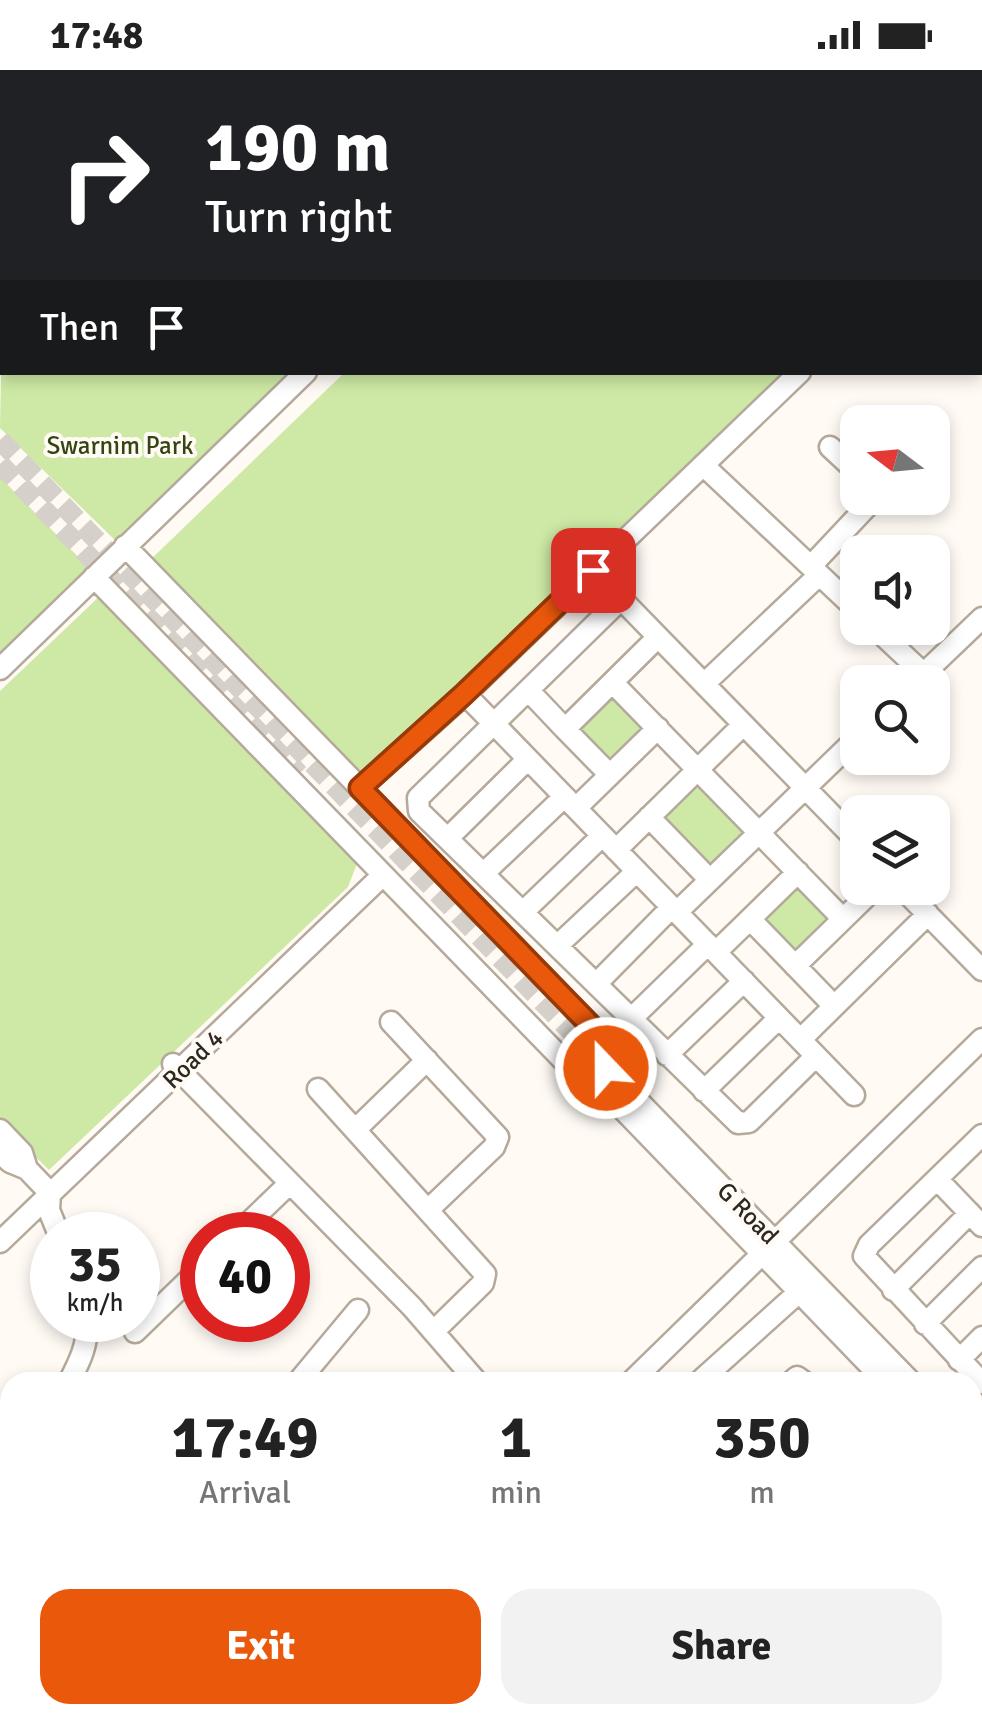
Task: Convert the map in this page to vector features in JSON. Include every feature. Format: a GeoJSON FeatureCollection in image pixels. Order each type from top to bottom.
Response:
{"type":"FeatureCollection","features":[{"type":"Feature","properties":{"kind":"street"},"geometry":{"type":"LineString","coordinates":[[0,669],[303,375]]}},
{"type":"Feature","properties":{"kind":"street"},"geometry":{"type":"LineString","coordinates":[[360,788],[464,694],[797,375]]}},
{"type":"Feature","properties":{"kind":"street"},"geometry":{"type":"LineString","coordinates":[[830,447],[840,456]]}},
{"type":"Feature","properties":{"kind":"street"},"geometry":{"type":"LineString","coordinates":[[703,465],[840,594]]}},
{"type":"Feature","properties":{"kind":"street"},"geometry":{"type":"LineString","coordinates":[[704,684],[815,570],[861,515]]}},
{"type":"Feature","properties":{"kind":"street"},"geometry":{"type":"LineString","coordinates":[[94,577],[564,1061],[599,1072],[597,1032],[126,546]]}},
{"type":"Feature","properties":{"kind":"street"},"geometry":{"type":"LineString","coordinates":[[593,570],[840,824]]}},
{"type":"Feature","properties":{"kind":"street"},"geometry":{"type":"LineString","coordinates":[[621,599],[418,798],[419,811],[738,1123],[750,1122],[816,1056]]}},
{"type":"Feature","properties":{"kind":"street"},"geometry":{"type":"LineString","coordinates":[[934,665],[979,626]]}},
{"type":"Feature","properties":{"kind":"street"},"geometry":{"type":"LineString","coordinates":[[565,729],[658,637]]}},
{"type":"Feature","properties":{"kind":"street"},"geometry":{"type":"LineString","coordinates":[[890,645],[908,665]]}},
{"type":"Feature","properties":{"kind":"street"},"geometry":{"type":"LineString","coordinates":[[613,682],[843,919]]}},
{"type":"Feature","properties":{"kind":"street"},"geometry":{"type":"LineString","coordinates":[[528,690],[610,775]]}},
{"type":"Feature","properties":{"kind":"street"},"geometry":{"type":"LineString","coordinates":[[464,694],[854,1094]]}},
{"type":"Feature","properties":{"kind":"street"},"geometry":{"type":"LineString","coordinates":[[523,912],[609,842],[649,818],[743,724]]}},
{"type":"Feature","properties":{"kind":"street"},"geometry":{"type":"LineString","coordinates":[[484,874],[570,802],[610,775],[658,728]]}},
{"type":"Feature","properties":{"kind":"street"},"geometry":{"type":"LineString","coordinates":[[596,984],[840,754]]}},
{"type":"Feature","properties":{"kind":"street"},"geometry":{"type":"LineString","coordinates":[[448,838],[528,759]]}},
{"type":"Feature","properties":{"kind":"street"},"geometry":{"type":"LineString","coordinates":[[649,818],[710,880]]}},
{"type":"Feature","properties":{"kind":"street","name":"Road 4"},"geometry":{"type":"LineString","coordinates":[[0,1223],[40,1182],[176,1068],[379,870]]}},
{"type":"Feature","properties":{"kind":"street"},"geometry":{"type":"LineString","coordinates":[[557,946],[637,871]]}},
{"type":"Feature","properties":{"kind":"street"},"geometry":{"type":"LineString","coordinates":[[631,1018],[750,919],[798,872]]}},
{"type":"Feature","properties":{"kind":"street"},"geometry":{"type":"LineString","coordinates":[[795,966],[857,905]]}},
{"type":"Feature","properties":{"kind":"street"},"geometry":{"type":"LineString","coordinates":[[919,905],[982,970]]}},
{"type":"Feature","properties":{"kind":"street"},"geometry":{"type":"LineString","coordinates":[[800,1040],[928,914]]}},
{"type":"Feature","properties":{"kind":"street"},"geometry":{"type":"LineString","coordinates":[[750,919],[834,1006]]}},
{"type":"Feature","properties":{"kind":"street"},"geometry":{"type":"LineString","coordinates":[[668,1055],[744,981]]}},
{"type":"Feature","properties":{"kind":"street"},"geometry":{"type":"LineString","coordinates":[[704,1091],[779,1018]]}},
{"type":"Feature","properties":{"kind":"street"},"geometry":{"type":"LineString","coordinates":[[391,1022],[498,1137],[494,1147],[428,1210]]}},
{"type":"Feature","properties":{"kind":"street"},"geometry":{"type":"LineString","coordinates":[[641,1372],[982,1040]]}},
{"type":"Feature","properties":{"kind":"street","name":"G Road"},"geometry":{"type":"LineString","coordinates":[[578,1051],[768,1247],[900,1372]]}},
{"type":"Feature","properties":{"kind":"street"},"geometry":{"type":"LineString","coordinates":[[356,1130],[427,1060]]}},
{"type":"Feature","properties":{"kind":"street"},"geometry":{"type":"LineString","coordinates":[[176,1068],[434,1331],[468,1372]]}},
{"type":"Feature","properties":{"kind":"street"},"geometry":{"type":"LineString","coordinates":[[318,1089],[482,1269],[485,1278],[434,1331]]}},
{"type":"Feature","properties":{"kind":"street"},"geometry":{"type":"LineString","coordinates":[[0,1130],[22,1153],[40,1182],[50,1212]]}},
{"type":"Feature","properties":{"kind":"street"},"geometry":{"type":"LineString","coordinates":[[971,1372],[866,1262],[865,1252],[937,1180],[978,1148]]}},
{"type":"Feature","properties":{"kind":"street"},"geometry":{"type":"LineString","coordinates":[[0,1152],[40,1182]]}},
{"type":"Feature","properties":{"kind":"street"},"geometry":{"type":"LineString","coordinates":[[893,1290],[976,1220],[937,1180]]}},
{"type":"Feature","properties":{"kind":"street","name":"Road 4"},"geometry":{"type":"LineString","coordinates":[[0,1242],[40,1182]]}},
{"type":"Feature","properties":{"kind":"street"},"geometry":{"type":"LineString","coordinates":[[260,1212],[290,1183]]}},
{"type":"Feature","properties":{"kind":"street","name":"G Road"},"geometry":{"type":"LineString","coordinates":[[768,1247],[798,1292],[876,1372]]}},
{"type":"Feature","properties":{"kind":"street"},"geometry":{"type":"LineString","coordinates":[[925,1324],[982,1267]]}},
{"type":"Feature","properties":{"kind":"street"},"geometry":{"type":"LineString","coordinates":[[160,1308],[180,1288]]}},
{"type":"Feature","properties":{"kind":"street"},"geometry":{"type":"LineString","coordinates":[[710,1372],[798,1292]]}},
{"type":"Feature","properties":{"kind":"street"},"geometry":{"type":"LineString","coordinates":[[306,1372],[358,1310]]}},
{"type":"Feature","properties":{"kind":"street"},"geometry":{"type":"LineString","coordinates":[[959,1360],[982,1337]]}},
{"type":"Feature","properties":{"kind":"street"},"geometry":{"type":"LineString","coordinates":[[74,1372],[87,1342]]}},
{"type":"Feature","properties":{"kind":"green space","name":"Swarnim Park"},"geometry":{"type":"Polygon","coordinates":[[[1,375],[295,375],[120,545],[0,428],[1,375]]]}},
{"type":"Feature","properties":{"kind":"green space"},"geometry":{"type":"Polygon","coordinates":[[[342,375],[790,375],[354,789],[144,566],[342,375]]]}},
{"type":"Feature","properties":{"kind":"green space","name":"Swarnim Park"},"geometry":{"type":"Polygon","coordinates":[[[0,477],[93,572],[0,663],[0,477]]]}},
{"type":"Feature","properties":{"kind":"green space"},"geometry":{"type":"Polygon","coordinates":[[[105,591],[363,848],[348,887],[49,1170],[0,1122],[0,691],[105,591]]]}},
{"type":"Feature","properties":{"kind":"green space"},"geometry":{"type":"Polygon","coordinates":[[[617,689],[652,726],[611,766],[575,729],[617,689]]]}},
{"type":"Feature","properties":{"kind":"green space"},"geometry":{"type":"Polygon","coordinates":[[[700,778],[750,830],[709,871],[658,819],[700,778]]]}},
{"type":"Feature","properties":{"kind":"green space"},"geometry":{"type":"Polygon","coordinates":[[[798,879],[836,920],[794,959],[757,918],[798,879]]]}},
{"type":"Feature","properties":{"kind":"tunnel"},"geometry":{"type":"LineString","coordinates":[[0,440],[584,1045]]}},
{"type":"Feature","properties":{"kind":"tunnel"},"geometry":{"type":"LineString","coordinates":[[0,464],[299,774]]}},
{"type":"Feature","properties":{"kind":"route"},"geometry":{"type":"LineString","coordinates":[[593,570],[360,788],[597,1032],[606,1068]]}}]}
